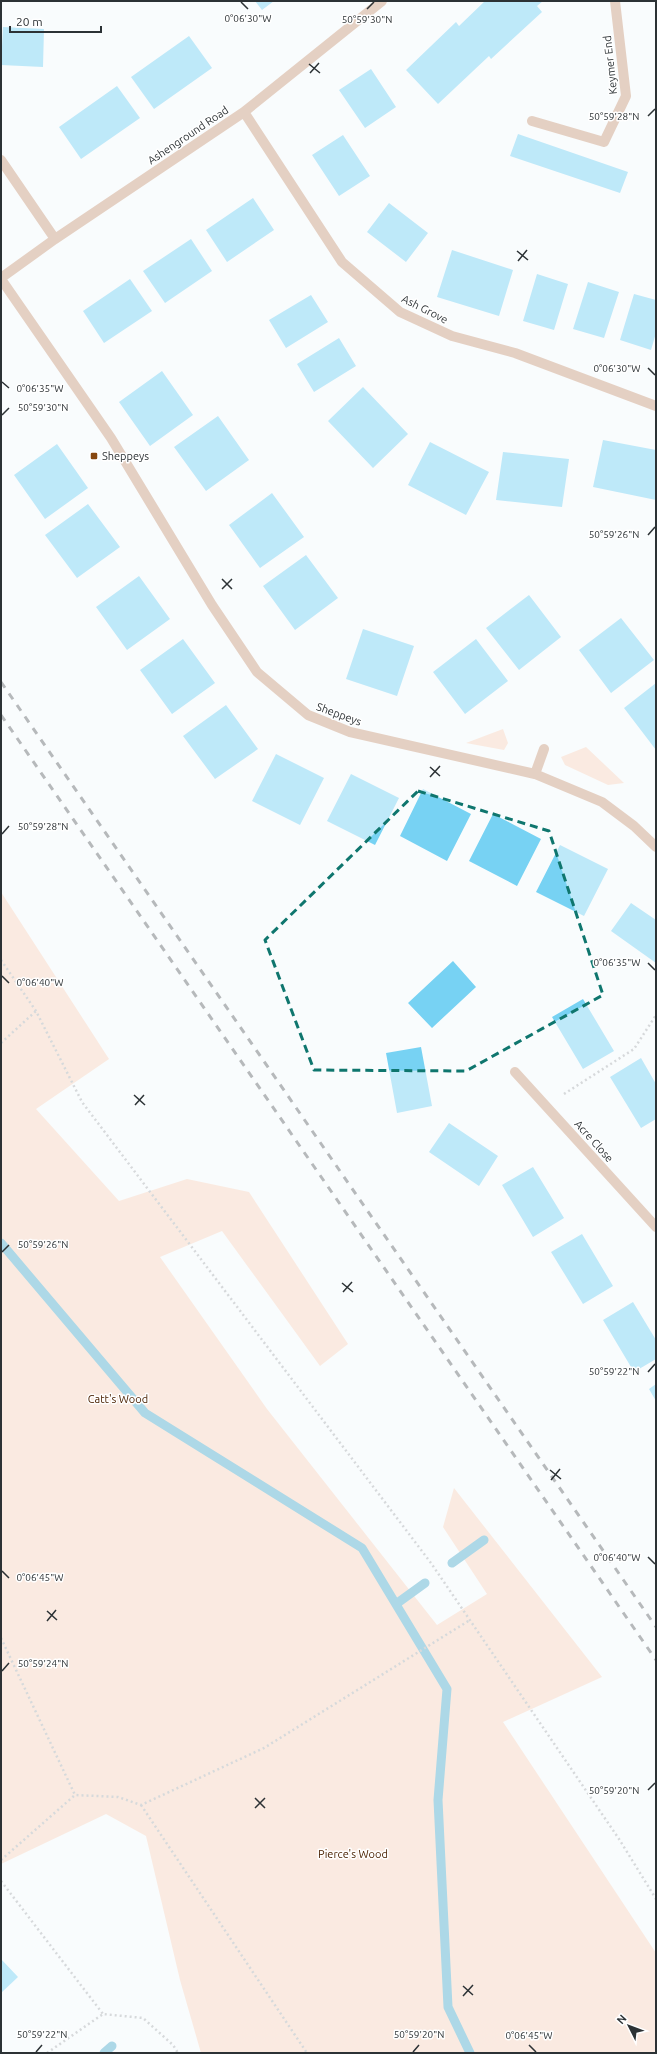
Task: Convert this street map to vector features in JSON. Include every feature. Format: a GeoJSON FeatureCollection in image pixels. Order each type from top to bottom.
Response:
{"type":"FeatureCollection","features":[{"type":"Feature","properties":{"kind":"street","name":"Ashenground Road"},"geometry":{"type":"LineString","coordinates":[[1,279],[55,239],[244,112],[382,1]]}},
{"type":"Feature","properties":{"kind":"street","name":"Keymer End"},"geometry":{"type":"LineString","coordinates":[[532,122],[604,142],[626,96],[615,1]]}},
{"type":"Feature","properties":{"kind":"street","name":"Ash Grove"},"geometry":{"type":"LineString","coordinates":[[244,112],[342,262],[400,312],[452,336],[515,353],[656,406]]}},
{"type":"Feature","properties":{"kind":"street"},"geometry":{"type":"LineString","coordinates":[[1,160],[55,239]]}},
{"type":"Feature","properties":{"kind":"street","name":"Sheppeys"},"geometry":{"type":"LineString","coordinates":[[1,279],[112,438],[212,605],[257,672],[308,715],[350,732],[535,774],[602,802],[634,826],[656,847]]}},
{"type":"Feature","properties":{"kind":"street"},"geometry":{"type":"LineString","coordinates":[[535,774],[544,749]]}},
{"type":"Feature","properties":{"kind":"street","name":"Acre Close"},"geometry":{"type":"LineString","coordinates":[[514,1072],[656,1227]]}},
{"type":"Feature","properties":{"kind":"path"},"geometry":{"type":"LineString","coordinates":[[1,960],[36,1010],[82,1102],[431,1563],[619,1839],[656,1899]]}},
{"type":"Feature","properties":{"kind":"path"},"geometry":{"type":"LineString","coordinates":[[1,1043],[36,1010]]}},
{"type":"Feature","properties":{"kind":"path"},"geometry":{"type":"LineString","coordinates":[[546,1106],[634,1049],[656,1015]]}},
{"type":"Feature","properties":{"kind":"path"},"geometry":{"type":"LineString","coordinates":[[141,1805],[264,1748],[470,1620]]}},
{"type":"Feature","properties":{"kind":"path"},"geometry":{"type":"LineString","coordinates":[[1,1638],[74,1794]]}},
{"type":"Feature","properties":{"kind":"path"},"geometry":{"type":"LineString","coordinates":[[1,1860],[74,1794],[118,1797],[141,1805],[307,2053]]}},
{"type":"Feature","properties":{"kind":"path"},"geometry":{"type":"LineString","coordinates":[[1,1881],[103,2014]]}},
{"type":"Feature","properties":{"kind":"path"},"geometry":{"type":"LineString","coordinates":[[47,2053],[103,2014],[143,2018],[173,2045],[178,2053]]}},
{"type":"Feature","properties":{"kind":"highlighted area"},"geometry":{"type":"Polygon","coordinates":[[[418,791],[549,831],[603,995],[466,1071],[314,1070],[265,940],[418,791]]]}},
{"type":"Feature","properties":{"kind":"green space"},"geometry":{"type":"Polygon","coordinates":[[[503,729],[508,743],[504,750],[466,743],[503,729]]]}},
{"type":"Feature","properties":{"kind":"green space"},"geometry":{"type":"Polygon","coordinates":[[[586,747],[624,783],[608,785],[565,765],[561,757],[586,747]]]}},
{"type":"Feature","properties":{"kind":"green space","name":"Pierce's Wood"},"geometry":{"type":"Polygon","coordinates":[[[1,892],[109,1059],[36,1109],[119,1201],[187,1179],[249,1192],[348,1344],[320,1366],[222,1231],[160,1257],[267,1409],[437,1625],[487,1594],[443,1527],[454,1488],[602,1677],[503,1722],[656,1953],[656,2053],[201,2053],[180,1980],[146,1836],[106,1814],[1,1864],[1,892]]]}},
{"type":"Feature","properties":{"kind":"building"},"geometry":{"type":"Polygon","coordinates":[[[255,1],[274,1],[262,10],[255,1]]]}},
{"type":"Feature","properties":{"kind":"building"},"geometry":{"type":"Polygon","coordinates":[[[485,1],[543,1],[537,6],[542,12],[491,59],[489,56],[438,104],[406,70],[456,22],[459,26],[485,1]]]}},
{"type":"Feature","properties":{"kind":"building"},"geometry":{"type":"Polygon","coordinates":[[[3,27],[44,29],[43,67],[1,65],[3,27]]]}},
{"type":"Feature","properties":{"kind":"building"},"geometry":{"type":"Polygon","coordinates":[[[189,36],[212,68],[154,109],[131,77],[189,36]]]}},
{"type":"Feature","properties":{"kind":"building"},"geometry":{"type":"Polygon","coordinates":[[[371,69],[396,107],[365,128],[339,90],[371,69]]]}},
{"type":"Feature","properties":{"kind":"building"},"geometry":{"type":"Polygon","coordinates":[[[117,86],[140,118],[81,159],[59,127],[117,86]]]}},
{"type":"Feature","properties":{"kind":"building"},"geometry":{"type":"Polygon","coordinates":[[[518,134],[628,172],[620,193],[510,156],[518,134]]]}},
{"type":"Feature","properties":{"kind":"building"},"geometry":{"type":"Polygon","coordinates":[[[343,135],[370,176],[339,196],[312,155],[343,135]]]}},
{"type":"Feature","properties":{"kind":"building"},"geometry":{"type":"Polygon","coordinates":[[[253,198],[274,230],[227,262],[206,230],[253,198]]]}},
{"type":"Feature","properties":{"kind":"building"},"geometry":{"type":"Polygon","coordinates":[[[389,203],[428,233],[406,262],[367,232],[389,203]]]}},
{"type":"Feature","properties":{"kind":"building"},"geometry":{"type":"Polygon","coordinates":[[[191,239],[212,271],[165,303],[143,271],[191,239]]]}},
{"type":"Feature","properties":{"kind":"building"},"geometry":{"type":"Polygon","coordinates":[[[452,250],[513,270],[499,316],[437,297],[452,250]]]}},
{"type":"Feature","properties":{"kind":"building"},"geometry":{"type":"Polygon","coordinates":[[[537,274],[568,284],[554,330],[523,321],[537,274]]]}},
{"type":"Feature","properties":{"kind":"building"},"geometry":{"type":"Polygon","coordinates":[[[130,279],[152,311],[104,343],[83,311],[130,279]]]}},
{"type":"Feature","properties":{"kind":"building"},"geometry":{"type":"Polygon","coordinates":[[[588,282],[619,292],[604,338],[573,329],[588,282]]]}},
{"type":"Feature","properties":{"kind":"building"},"geometry":{"type":"Polygon","coordinates":[[[634,294],[656,300],[656,333],[651,350],[620,340],[634,294]]]}},
{"type":"Feature","properties":{"kind":"building"},"geometry":{"type":"Polygon","coordinates":[[[311,295],[328,322],[286,348],[269,320],[311,295]]]}},
{"type":"Feature","properties":{"kind":"building"},"geometry":{"type":"Polygon","coordinates":[[[339,338],[356,366],[314,392],[297,364],[339,338]]]}},
{"type":"Feature","properties":{"kind":"building"},"geometry":{"type":"Polygon","coordinates":[[[162,371],[193,415],[150,446],[119,402],[162,371]]]}},
{"type":"Feature","properties":{"kind":"building"},"geometry":{"type":"Polygon","coordinates":[[[363,387],[408,434],[373,468],[328,421],[363,387]]]}},
{"type":"Feature","properties":{"kind":"building"},"geometry":{"type":"Polygon","coordinates":[[[218,416],[249,460],[206,491],[174,447],[218,416]]]}},
{"type":"Feature","properties":{"kind":"building"},"geometry":{"type":"Polygon","coordinates":[[[603,440],[656,450],[656,500],[593,487],[603,440]]]}},
{"type":"Feature","properties":{"kind":"building"},"geometry":{"type":"Polygon","coordinates":[[[430,442],[489,472],[466,515],[408,485],[430,442]]]}},
{"type":"Feature","properties":{"kind":"building"},"geometry":{"type":"Polygon","coordinates":[[[57,444],[88,488],[45,519],[14,475],[57,444]]]}},
{"type":"Feature","properties":{"kind":"building"},"geometry":{"type":"Polygon","coordinates":[[[503,452],[569,459],[562,507],[496,500],[503,452]]]}},
{"type":"Feature","properties":{"kind":"building"},"geometry":{"type":"Polygon","coordinates":[[[272,493],[304,537],[260,568],[229,525],[272,493]]]}},
{"type":"Feature","properties":{"kind":"building"},"geometry":{"type":"Polygon","coordinates":[[[88,504],[120,547],[77,578],[45,535],[88,504]]]}},
{"type":"Feature","properties":{"kind":"building"},"geometry":{"type":"Polygon","coordinates":[[[306,555],[338,598],[295,630],[263,586],[306,555]]]}},
{"type":"Feature","properties":{"kind":"building"},"geometry":{"type":"Polygon","coordinates":[[[139,576],[170,619],[127,650],[96,607],[139,576]]]}},
{"type":"Feature","properties":{"kind":"building"},"geometry":{"type":"Polygon","coordinates":[[[529,595],[561,637],[519,670],[486,628],[529,595]]]}},
{"type":"Feature","properties":{"kind":"building"},"geometry":{"type":"Polygon","coordinates":[[[621,618],[654,660],[611,693],[579,650],[621,618]]]}},
{"type":"Feature","properties":{"kind":"building"},"geometry":{"type":"Polygon","coordinates":[[[363,629],[414,646],[397,696],[346,679],[363,629]]]}},
{"type":"Feature","properties":{"kind":"building"},"geometry":{"type":"Polygon","coordinates":[[[183,639],[215,683],[172,714],[140,670],[183,639]]]}},
{"type":"Feature","properties":{"kind":"building"},"geometry":{"type":"Polygon","coordinates":[[[476,639],[508,681],[465,714],[433,672],[476,639]]]}},
{"type":"Feature","properties":{"kind":"building"},"geometry":{"type":"Polygon","coordinates":[[[656,683],[656,750],[624,708],[656,683]]]}},
{"type":"Feature","properties":{"kind":"building"},"geometry":{"type":"Polygon","coordinates":[[[226,705],[258,749],[215,779],[183,736],[226,705]]]}},
{"type":"Feature","properties":{"kind":"building"},"geometry":{"type":"Polygon","coordinates":[[[276,754],[324,778],[300,825],[252,801],[276,754]]]}},
{"type":"Feature","properties":{"kind":"building"},"geometry":{"type":"Polygon","coordinates":[[[351,774],[399,798],[375,845],[327,821],[351,774]]]}},
{"type":"Feature","properties":{"kind":"building"},"geometry":{"type":"Polygon","coordinates":[[[423,789],[471,814],[447,861],[400,836],[423,789]]]}},
{"type":"Feature","properties":{"kind":"building"},"geometry":{"type":"Polygon","coordinates":[[[493,814],[541,839],[517,886],[469,861],[493,814]]]}},
{"type":"Feature","properties":{"kind":"building"},"geometry":{"type":"Polygon","coordinates":[[[560,845],[608,869],[584,916],[536,892],[560,845]]]}},
{"type":"Feature","properties":{"kind":"building"},"geometry":{"type":"Polygon","coordinates":[[[631,903],[656,920],[656,963],[611,931],[631,903]]]}},
{"type":"Feature","properties":{"kind":"building"},"geometry":{"type":"Polygon","coordinates":[[[453,961],[476,987],[432,1028],[408,1003],[453,961]]]}},
{"type":"Feature","properties":{"kind":"building"},"geometry":{"type":"Polygon","coordinates":[[[583,999],[614,1051],[583,1069],[552,1017],[583,999]]]}},
{"type":"Feature","properties":{"kind":"building"},"geometry":{"type":"Polygon","coordinates":[[[421,1047],[432,1106],[397,1113],[386,1053],[421,1047]]]}},
{"type":"Feature","properties":{"kind":"building"},"geometry":{"type":"Polygon","coordinates":[[[641,1058],[656,1084],[656,1119],[641,1128],[610,1077],[641,1058]]]}},
{"type":"Feature","properties":{"kind":"building"},"geometry":{"type":"Polygon","coordinates":[[[449,1123],[498,1156],[479,1186],[429,1152],[449,1123]]]}},
{"type":"Feature","properties":{"kind":"building"},"geometry":{"type":"Polygon","coordinates":[[[533,1167],[564,1218],[533,1237],[502,1185],[533,1167]]]}},
{"type":"Feature","properties":{"kind":"building"},"geometry":{"type":"Polygon","coordinates":[[[582,1234],[613,1286],[583,1304],[551,1252],[582,1234]]]}},
{"type":"Feature","properties":{"kind":"building"},"geometry":{"type":"Polygon","coordinates":[[[633,1302],[656,1340],[656,1359],[634,1372],[603,1320],[633,1302]]]}},
{"type":"Feature","properties":{"kind":"building"},"geometry":{"type":"Polygon","coordinates":[[[656,1384],[656,1401],[649,1389],[656,1384]]]}},
{"type":"Feature","properties":{"kind":"building"},"geometry":{"type":"Polygon","coordinates":[[[1,1959],[18,1977],[1,1993],[1,1959]]]}},
{"type":"Feature","properties":{"kind":"waterway"},"geometry":{"type":"LineString","coordinates":[[1,1243],[145,1413],[362,1548],[447,1689],[438,1800],[448,2007],[470,2053]]}},
{"type":"Feature","properties":{"kind":"waterway"},"geometry":{"type":"LineString","coordinates":[[452,1563],[484,1540]]}},
{"type":"Feature","properties":{"kind":"waterway"},"geometry":{"type":"LineString","coordinates":[[396,1604],[425,1583]]}},
{"type":"Feature","properties":{"kind":"waterway"},"geometry":{"type":"LineString","coordinates":[[104,2053],[112,2046]]}},
{"type":"Feature","properties":{"kind":"railway"},"geometry":{"type":"LineString","coordinates":[[1,682],[656,1627]]}},
{"type":"Feature","properties":{"kind":"railway"},"geometry":{"type":"LineString","coordinates":[[1,715],[656,1660]]}},
{"type":"Feature","properties":{"kind":"place","name":"Sheppeys"},"geometry":{"type":"Point","coordinates":[94,456]}},
{"type":"Feature","properties":{"kind":"park label","name":"Catt's Wood"},"geometry":{"type":"Point","coordinates":[118,1399]}}]}
